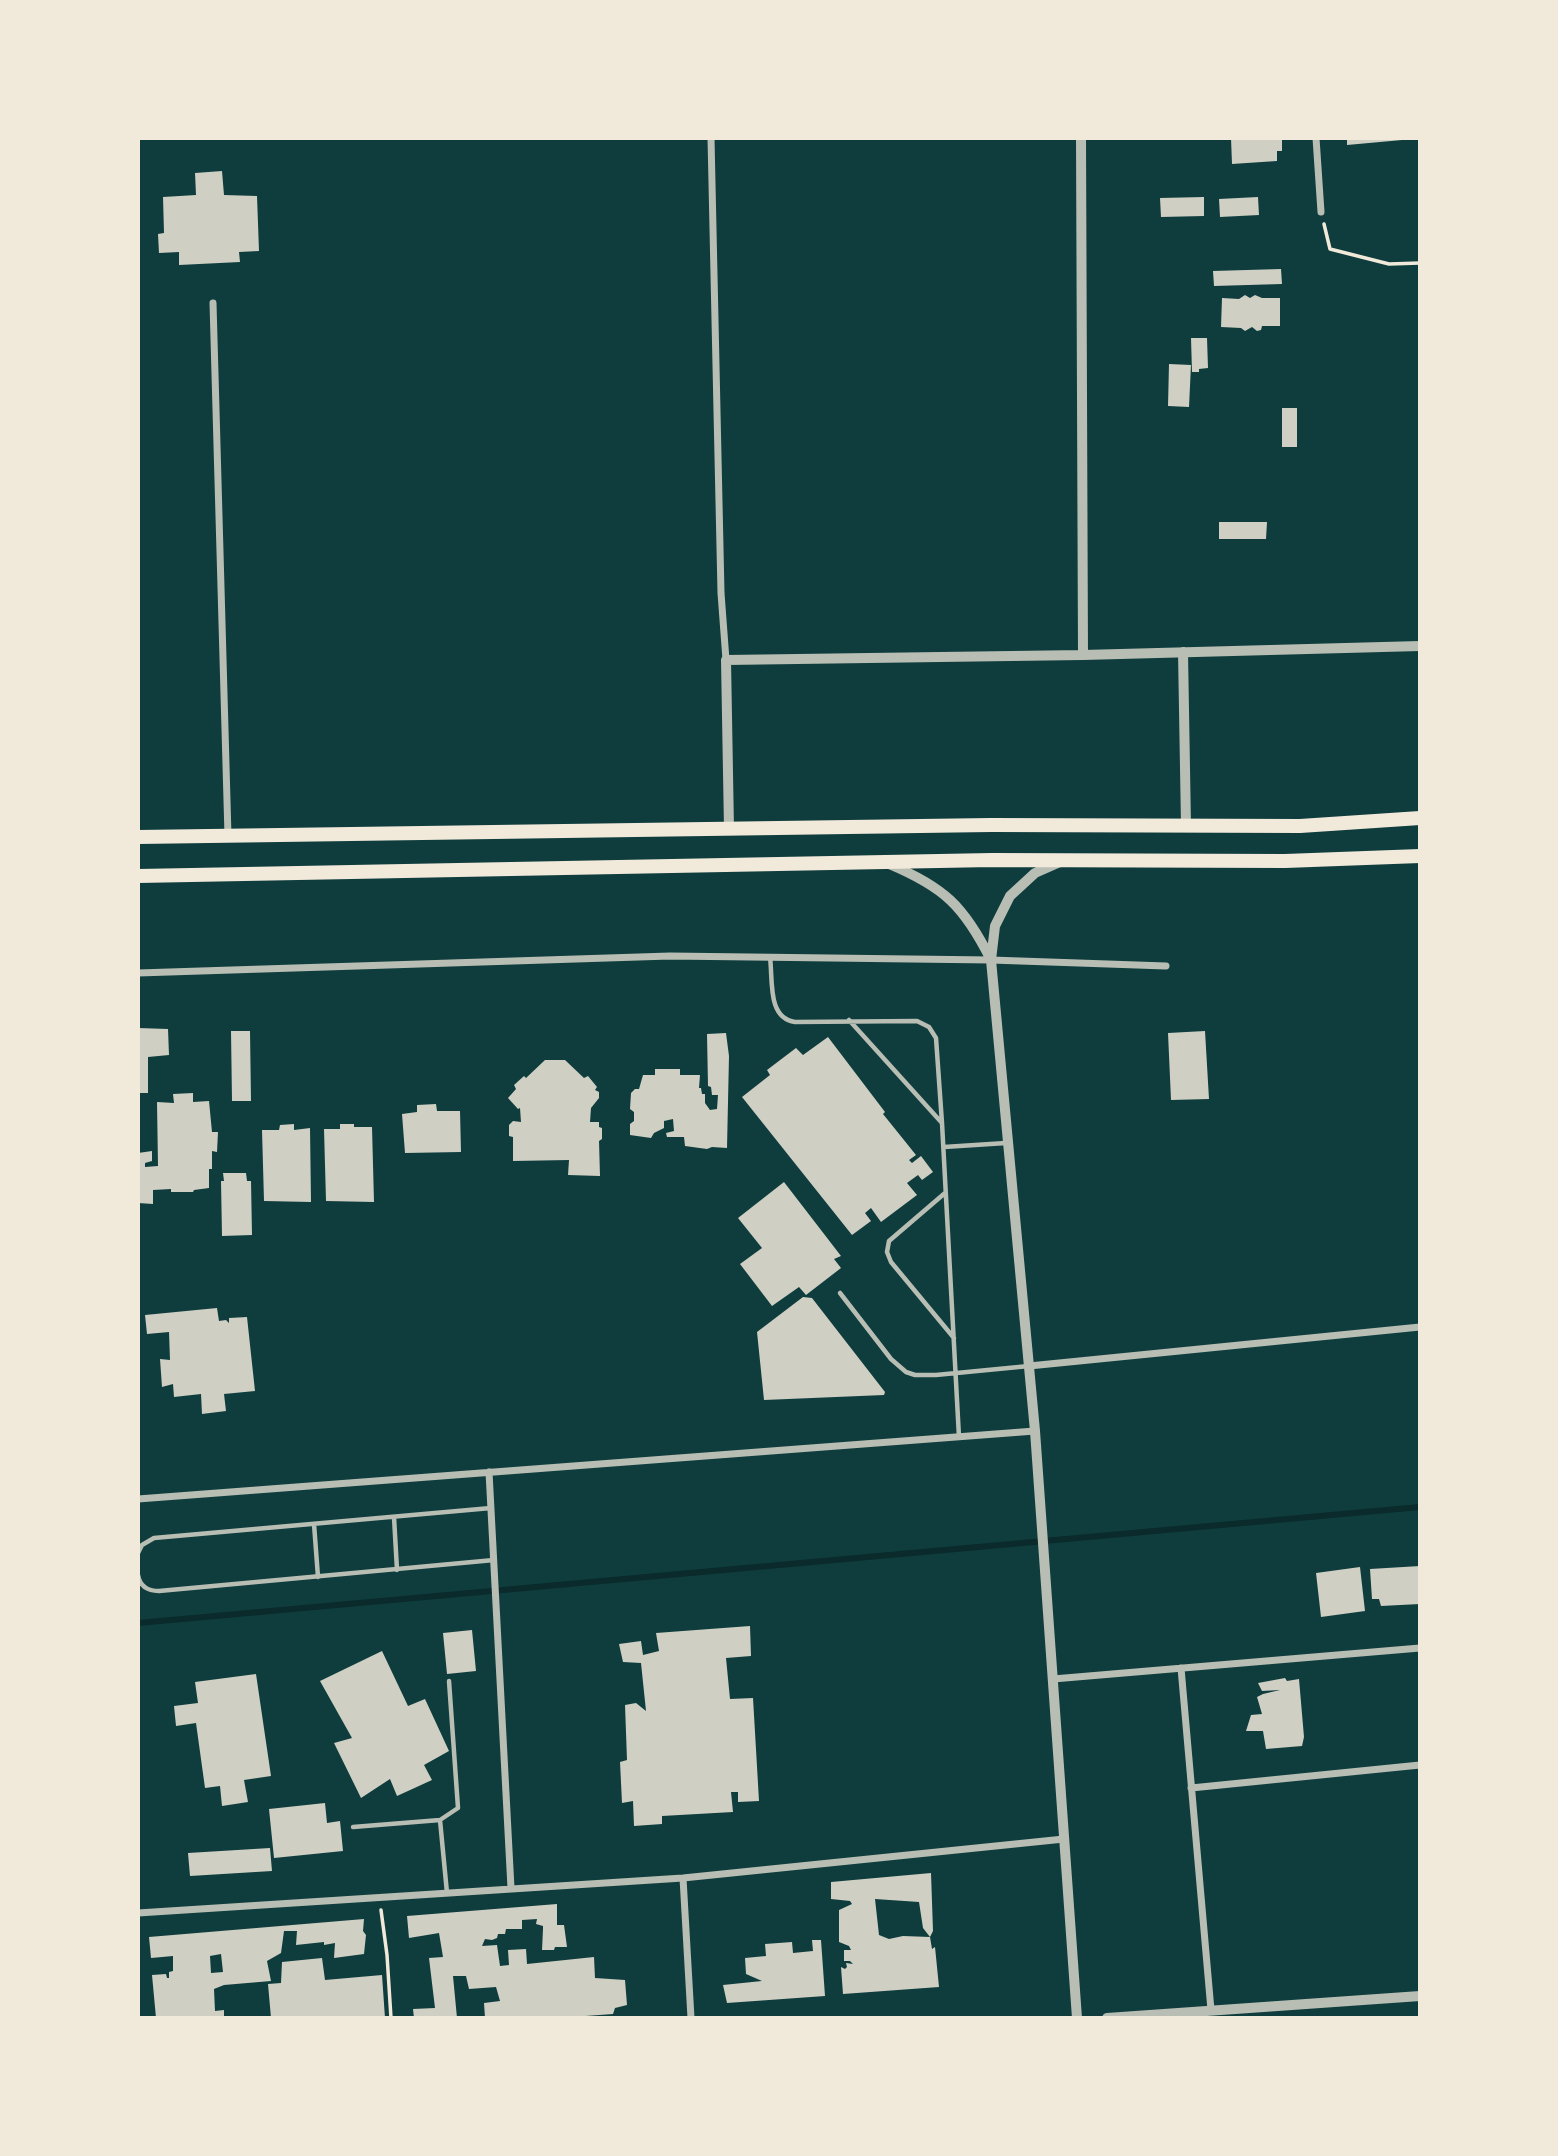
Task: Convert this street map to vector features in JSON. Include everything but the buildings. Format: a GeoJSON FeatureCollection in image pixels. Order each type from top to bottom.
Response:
{"type":"FeatureCollection","features":[{"type":"Feature","properties":{"kind":"main road"},"geometry":{"type":"LineString","coordinates":[[138,837],[992,825],[1300,826],[1420,818]]}},
{"type":"Feature","properties":{"kind":"main road"},"geometry":{"type":"LineString","coordinates":[[138,876],[1066,859],[1285,861],[1420,856]]}},
{"type":"Feature","properties":{"kind":"street"},"geometry":{"type":"LineString","coordinates":[[711,138],[729,829]]}},
{"type":"Feature","properties":{"kind":"street"},"geometry":{"type":"LineString","coordinates":[[1081,138],[1083,655]]}},
{"type":"Feature","properties":{"kind":"street"},"geometry":{"type":"LineString","coordinates":[[1316,138],[1321,212]]}},
{"type":"Feature","properties":{"kind":"street"},"geometry":{"type":"LineString","coordinates":[[213,303],[228,836]]}},
{"type":"Feature","properties":{"kind":"street"},"geometry":{"type":"LineString","coordinates":[[726,660],[1083,655],[1420,646]]}},
{"type":"Feature","properties":{"kind":"street"},"geometry":{"type":"LineString","coordinates":[[1183,652],[1186,826]]}},
{"type":"Feature","properties":{"kind":"street"},"geometry":{"type":"LineString","coordinates":[[1066,859],[1035,873],[1010,896],[995,926],[991,960],[1030,1366],[1077,2018]]}},
{"type":"Feature","properties":{"kind":"street"},"geometry":{"type":"LineString","coordinates":[[888,863],[921,877],[951,899],[974,927],[991,960]]}},
{"type":"Feature","properties":{"kind":"street"},"geometry":{"type":"LineString","coordinates":[[138,973],[670,956],[991,960],[1166,966]]}},
{"type":"Feature","properties":{"kind":"street"},"geometry":{"type":"LineString","coordinates":[[1030,1366],[1420,1327]]}},
{"type":"Feature","properties":{"kind":"street"},"geometry":{"type":"LineString","coordinates":[[138,1499],[1035,1431]]}},
{"type":"Feature","properties":{"kind":"street"},"geometry":{"type":"LineString","coordinates":[[489,1472],[511,1888]]}},
{"type":"Feature","properties":{"kind":"street"},"geometry":{"type":"LineString","coordinates":[[1053,1679],[1420,1648]]}},
{"type":"Feature","properties":{"kind":"street"},"geometry":{"type":"LineString","coordinates":[[1181,1668],[1211,2010]]}},
{"type":"Feature","properties":{"kind":"street"},"geometry":{"type":"LineString","coordinates":[[1191,1788],[1420,1765]]}},
{"type":"Feature","properties":{"kind":"street"},"geometry":{"type":"LineString","coordinates":[[138,1913],[683,1878],[1065,1839]]}},
{"type":"Feature","properties":{"kind":"street"},"geometry":{"type":"LineString","coordinates":[[683,1878],[691,2018]]}},
{"type":"Feature","properties":{"kind":"street"},"geometry":{"type":"LineString","coordinates":[[1107,2018],[1420,1996]]}},
{"type":"Feature","properties":{"kind":"lane"},"geometry":{"type":"LineString","coordinates":[[770,957],[776,1009],[784,1019],[795,1022],[917,1021],[929,1027],[936,1038],[959,1437]]}},
{"type":"Feature","properties":{"kind":"lane"},"geometry":{"type":"LineString","coordinates":[[849,1020],[942,1123]]}},
{"type":"Feature","properties":{"kind":"lane"},"geometry":{"type":"LineString","coordinates":[[943,1147],[1009,1143]]}},
{"type":"Feature","properties":{"kind":"lane"},"geometry":{"type":"LineString","coordinates":[[946,1193],[897,1233],[890,1241],[887,1252],[891,1262],[954,1338]]}},
{"type":"Feature","properties":{"kind":"lane"},"geometry":{"type":"LineString","coordinates":[[840,1293],[897,1367],[915,1375],[1030,1366]]}},
{"type":"Feature","properties":{"kind":"lane"},"geometry":{"type":"LineString","coordinates":[[138,1553],[142,1545],[154,1538],[491,1508]]}},
{"type":"Feature","properties":{"kind":"lane"},"geometry":{"type":"LineString","coordinates":[[394,1517],[397,1570]]}},
{"type":"Feature","properties":{"kind":"lane"},"geometry":{"type":"LineString","coordinates":[[314,1524],[318,1577]]}},
{"type":"Feature","properties":{"kind":"lane"},"geometry":{"type":"LineString","coordinates":[[138,1575],[141,1584],[153,1591],[494,1560]]}},
{"type":"Feature","properties":{"kind":"lane"},"geometry":{"type":"LineString","coordinates":[[353,1827],[440,1820],[458,1808],[449,1681]]}},
{"type":"Feature","properties":{"kind":"lane"},"geometry":{"type":"LineString","coordinates":[[440,1820],[447,1893]]}},
{"type":"Feature","properties":{"kind":"path"},"geometry":{"type":"LineString","coordinates":[[1321,212],[1330,249],[1389,264],[1420,263]]}},
{"type":"Feature","properties":{"kind":"path"},"geometry":{"type":"LineString","coordinates":[[380,1897],[391,2018]]}},
{"type":"Feature","properties":{"kind":"waterway"},"geometry":{"type":"LineString","coordinates":[[138,1623],[1420,1507]]}}]}
